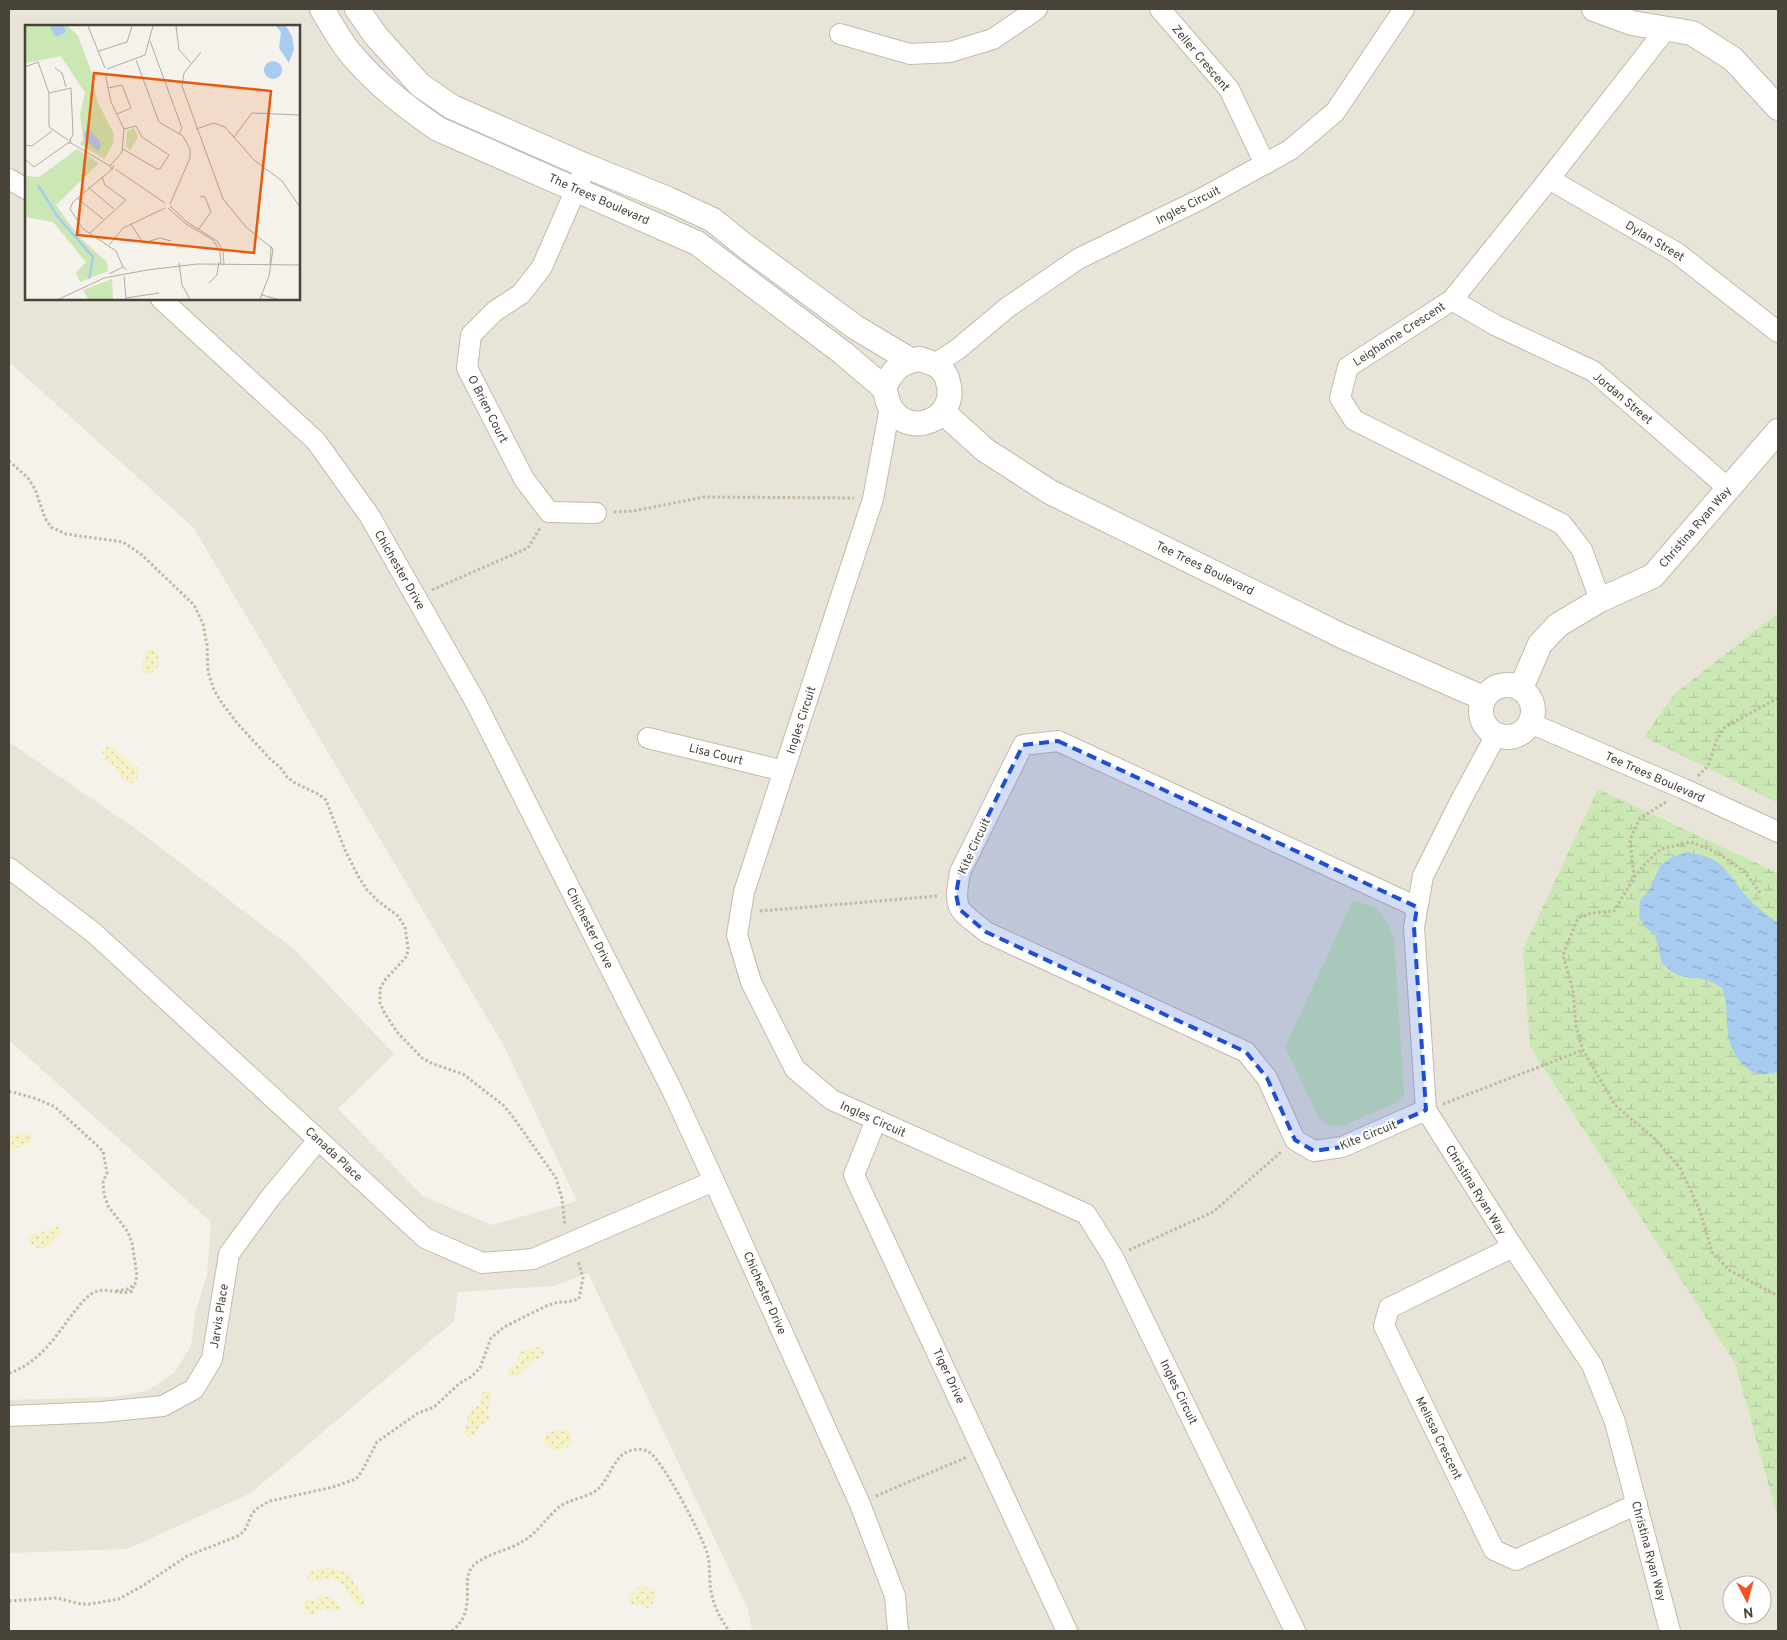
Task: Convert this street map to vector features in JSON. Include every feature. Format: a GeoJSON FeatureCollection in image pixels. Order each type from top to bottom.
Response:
{"type":"FeatureCollection","features":[{"type":"Feature","properties":{"kind":"street","name":"The Trees Boulevard"},"geometry":{"type":"LineString","coordinates":[[322,9],[350,53],[404,106],[438,128],[698,243],[843,353],[887,398]]}},
{"type":"Feature","properties":{"kind":"street","name":"The Trees Boulevard"},"geometry":{"type":"LineString","coordinates":[[357,9],[376,36],[420,85],[452,107],[713,220],[745,246],[855,327],[910,360]]}},
{"type":"Feature","properties":{"kind":"street"},"geometry":{"type":"LineString","coordinates":[[840,34],[910,54],[950,52],[993,39],[1037,9]]}},
{"type":"Feature","properties":{"kind":"street","name":"Zeller Crescent"},"geometry":{"type":"LineString","coordinates":[[1160,9],[1229,89],[1265,164]]}},
{"type":"Feature","properties":{"kind":"street","name":"Ingles Circuit"},"geometry":{"type":"LineString","coordinates":[[935,364],[958,349],[1008,306],[1078,259],[1201,199],[1290,150],[1335,112],[1404,9]]}},
{"type":"Feature","properties":{"kind":"street"},"geometry":{"type":"LineString","coordinates":[[1594,9],[1632,23],[1692,33],[1733,59],[1778,108]]}},
{"type":"Feature","properties":{"kind":"street","name":"Leighanne Crescent"},"geometry":{"type":"LineString","coordinates":[[1600,600],[1582,550],[1562,524],[1354,420],[1340,398],[1348,367],[1452,300],[1666,28]]}},
{"type":"Feature","properties":{"kind":"street","name":"O Brien Court"},"geometry":{"type":"LineString","coordinates":[[549,512],[524,479],[468,368],[471,335],[495,311],[521,294],[542,266],[586,166]]}},
{"type":"Feature","properties":{"kind":"street"},"geometry":{"type":"LineString","coordinates":[[9,179],[25,188]]}},
{"type":"Feature","properties":{"kind":"street","name":"Dylan Street"},"geometry":{"type":"LineString","coordinates":[[1549,179],[1678,252],[1778,332]]}},
{"type":"Feature","properties":{"kind":"street","name":"Chichester Drive"},"geometry":{"type":"LineString","coordinates":[[161,300],[316,441],[369,516],[475,701],[667,1082],[714,1181],[860,1504],[894,1596],[898,1631]]}},
{"type":"Feature","properties":{"kind":"street","name":"Jordan Street"},"geometry":{"type":"LineString","coordinates":[[1452,300],[1494,326],[1593,371],[1728,488]]}},
{"type":"Feature","properties":{"kind":"street"},"geometry":{"type":"LineString","coordinates":[[920,359],[935,364],[948,379],[950,389],[949,402],[943,412],[934,419],[923,423],[911,423],[900,418],[887,398],[890,375],[900,365],[910,360],[920,359]]}},
{"type":"Feature","properties":{"kind":"street","name":"Ingles Circuit"},"geometry":{"type":"LineString","coordinates":[[887,398],[873,499],[744,892],[737,935],[751,982],[796,1069],[832,1100],[1086,1214],[1114,1257],[1294,1631]]}},
{"type":"Feature","properties":{"kind":"street","name":"Tee Trees Boulevard"},"geometry":{"type":"LineString","coordinates":[[943,412],[985,450],[1050,492],[1342,636],[1483,698]]}},
{"type":"Feature","properties":{"kind":"street","name":"Christina Ryan Way"},"geometry":{"type":"LineString","coordinates":[[1521,688],[1540,644],[1558,625],[1600,600],[1652,576],[1778,431]]}},
{"type":"Feature","properties":{"kind":"street"},"geometry":{"type":"LineString","coordinates":[[549,512],[596,514]]}},
{"type":"Feature","properties":{"kind":"street"},"geometry":{"type":"LineString","coordinates":[[1504,684],[1521,688],[1528,695],[1532,704],[1533,713],[1530,723],[1526,729],[1512,737],[1496,735],[1483,724],[1480,707],[1483,698],[1488,692],[1504,684]]}},
{"type":"Feature","properties":{"kind":"street","name":"Tee Trees Boulevard"},"geometry":{"type":"LineString","coordinates":[[1530,723],[1684,789],[1778,832]]}},
{"type":"Feature","properties":{"kind":"street","name":"Christina Ryan Way"},"geometry":{"type":"LineString","coordinates":[[1496,735],[1423,876],[1417,907],[1414,927],[1426,1110],[1513,1247],[1592,1365],[1615,1422],[1670,1631]]}},
{"type":"Feature","properties":{"kind":"street","name":"Lisa Court"},"geometry":{"type":"LineString","coordinates":[[648,738],[784,771]]}},
{"type":"Feature","properties":{"kind":"street","name":"Kite Circuit"},"geometry":{"type":"LineString","coordinates":[[956,894],[960,872],[1023,745],[1058,742],[1417,907]]}},
{"type":"Feature","properties":{"kind":"street","name":"Canada Place"},"geometry":{"type":"LineString","coordinates":[[9,868],[94,933],[425,1238],[482,1263],[534,1259],[576,1252],[714,1181]]}},
{"type":"Feature","properties":{"kind":"street"},"geometry":{"type":"LineString","coordinates":[[956,894],[959,909],[986,932],[1246,1052],[1267,1078],[1295,1140]]}},
{"type":"Feature","properties":{"kind":"street","name":"Kite Circuit"},"geometry":{"type":"LineString","coordinates":[[1295,1140],[1314,1151],[1342,1147],[1426,1110]]}},
{"type":"Feature","properties":{"kind":"street","name":"Tiger Drive"},"geometry":{"type":"LineString","coordinates":[[876,1120],[854,1175],[1067,1631]]}},
{"type":"Feature","properties":{"kind":"street","name":"Jarvis Place"},"geometry":{"type":"LineString","coordinates":[[9,1416],[102,1412],[163,1406],[194,1389],[212,1359],[229,1254],[270,1198],[318,1140]]}},
{"type":"Feature","properties":{"kind":"street","name":"Melissa Crescent"},"geometry":{"type":"LineString","coordinates":[[1513,1247],[1389,1308],[1384,1326],[1494,1550],[1516,1560],[1637,1504]]}},
{"type":"Feature","properties":{"kind":"path"},"geometry":{"type":"LineString","coordinates":[[9,461],[28,478],[35,489],[45,518],[51,527],[66,534],[124,542],[142,555],[194,605],[203,624],[207,645],[208,672],[214,690],[222,703],[238,724],[271,760],[280,767],[287,777],[326,800],[345,850],[358,876],[367,890],[398,916],[405,927],[408,956],[384,981],[380,989],[380,1003],[384,1012],[397,1032],[422,1058],[433,1064],[463,1074],[503,1105],[513,1116],[556,1178],[562,1200],[565,1228],[576,1252],[583,1278],[579,1299],[546,1306],[504,1327],[492,1338],[480,1368],[434,1407],[418,1413],[377,1442],[356,1479],[333,1487],[270,1501],[251,1514],[248,1526],[244,1532],[187,1556],[144,1585],[119,1599],[90,1604],[81,1604],[57,1598],[9,1601]]}},
{"type":"Feature","properties":{"kind":"path"},"geometry":{"type":"LineString","coordinates":[[596,514],[633,511],[704,497],[873,499]]}},
{"type":"Feature","properties":{"kind":"path"},"geometry":{"type":"LineString","coordinates":[[416,597],[528,548],[549,512]]}},
{"type":"Feature","properties":{"kind":"path"},"geometry":{"type":"LineString","coordinates":[[1634,878],[1630,840],[1640,818],[1660,807],[1684,789],[1708,766],[1717,739],[1725,727],[1778,698]]}},
{"type":"Feature","properties":{"kind":"path"},"geometry":{"type":"LineString","coordinates":[[1761,894],[1745,872],[1718,853],[1691,842],[1661,848],[1634,878],[1614,911],[1592,913],[1578,918],[1563,955],[1573,991],[1576,1026],[1583,1050],[1615,1105],[1656,1140],[1680,1168],[1699,1208],[1712,1252],[1729,1270],[1778,1296]]}},
{"type":"Feature","properties":{"kind":"path"},"geometry":{"type":"LineString","coordinates":[[740,913],[956,894]]}},
{"type":"Feature","properties":{"kind":"path"},"geometry":{"type":"LineString","coordinates":[[1426,1110],[1583,1050]]}},
{"type":"Feature","properties":{"kind":"path"},"geometry":{"type":"LineString","coordinates":[[9,1091],[55,1107],[104,1151],[107,1173],[103,1182],[104,1194],[108,1206],[128,1232],[132,1242],[137,1275],[135,1284],[128,1289],[115,1291],[99,1290],[91,1295],[81,1303],[56,1336],[32,1361],[9,1373]]}},
{"type":"Feature","properties":{"kind":"path"},"geometry":{"type":"LineString","coordinates":[[1114,1257],[1213,1212],[1295,1140]]}},
{"type":"Feature","properties":{"kind":"path"},"geometry":{"type":"LineString","coordinates":[[452,1631],[460,1625],[465,1615],[468,1602],[468,1577],[472,1567],[480,1561],[522,1542],[560,1506],[596,1490],[604,1483],[619,1459],[626,1452],[638,1449],[648,1451],[666,1473],[698,1532],[707,1551],[710,1565],[713,1604],[729,1631]]}},
{"type":"Feature","properties":{"kind":"path"},"geometry":{"type":"LineString","coordinates":[[860,1504],[983,1450]]}},
{"type":"Feature","properties":{"kind":"highlighted area"},"geometry":{"type":"Polygon","coordinates":[[[1058,741],[1417,907],[1414,927],[1426,1110],[1342,1147],[1314,1151],[1295,1140],[1267,1078],[1246,1052],[986,932],[959,909],[956,894],[960,872],[1023,745],[1058,741]]]}},
{"type":"Feature","properties":{"kind":"shaded area"},"geometry":{"type":"Polygon","coordinates":[[[9,9],[1778,9],[1778,613],[1674,694],[1644,737],[1778,803],[1778,873],[1598,790],[1530,1047],[1735,1363],[1778,1519],[1778,1631],[752,1631],[748,1609],[588,1273],[553,1286],[458,1292],[454,1321],[251,1493],[127,1549],[9,1553],[9,1400],[114,1397],[147,1391],[174,1373],[191,1346],[195,1313],[207,1275],[211,1222],[9,1040],[9,742],[133,827],[294,949],[394,1054],[338,1109],[423,1196],[492,1225],[577,1201],[504,1046],[193,527],[9,363],[9,9]]]}},
{"type":"Feature","properties":{"kind":"green space"},"geometry":{"type":"Polygon","coordinates":[[[1778,613],[1778,803],[1644,737],[1674,694],[1778,613]]]}},
{"type":"Feature","properties":{"kind":"green space"},"geometry":{"type":"Polygon","coordinates":[[[1598,789],[1778,873],[1778,1519],[1735,1363],[1530,1047],[1523,950],[1598,789]]]}},
{"type":"Feature","properties":{"kind":"green space"},"geometry":{"type":"Polygon","coordinates":[[[1353,900],[1376,908],[1387,922],[1394,939],[1404,1094],[1398,1102],[1343,1126],[1330,1126],[1320,1120],[1285,1047],[1353,900]]]}},
{"type":"Feature","properties":{"kind":"sand"},"geometry":{"type":"Polygon","coordinates":[[[152,649],[158,653],[159,666],[152,673],[146,674],[142,671],[145,655],[146,651],[152,649]]]}},
{"type":"Feature","properties":{"kind":"sand"},"geometry":{"type":"Polygon","coordinates":[[[107,746],[115,748],[138,768],[139,773],[136,781],[130,784],[121,778],[115,767],[104,760],[102,751],[107,746]]]}},
{"type":"Feature","properties":{"kind":"sand"},"geometry":{"type":"Polygon","coordinates":[[[26,1133],[31,1135],[30,1144],[9,1152],[9,1136],[26,1133]]]}},
{"type":"Feature","properties":{"kind":"sand"},"geometry":{"type":"Polygon","coordinates":[[[55,1226],[60,1228],[61,1233],[46,1247],[39,1249],[30,1243],[29,1235],[40,1233],[55,1226]]]}},
{"type":"Feature","properties":{"kind":"sand"},"geometry":{"type":"Polygon","coordinates":[[[541,1347],[545,1354],[518,1375],[509,1376],[508,1368],[516,1363],[521,1350],[541,1347]]]}},
{"type":"Feature","properties":{"kind":"sand"},"geometry":{"type":"Polygon","coordinates":[[[487,1390],[492,1394],[488,1410],[490,1419],[477,1429],[474,1437],[467,1437],[464,1433],[468,1422],[467,1415],[479,1404],[483,1392],[487,1390]]]}},
{"type":"Feature","properties":{"kind":"sand"},"geometry":{"type":"Polygon","coordinates":[[[567,1429],[571,1435],[572,1442],[562,1450],[550,1449],[544,1442],[545,1436],[549,1432],[567,1429]]]}},
{"type":"Feature","properties":{"kind":"sand"},"geometry":{"type":"Polygon","coordinates":[[[329,1568],[343,1571],[350,1576],[365,1599],[365,1604],[360,1607],[357,1605],[343,1586],[335,1580],[307,1581],[310,1571],[329,1568]]]}},
{"type":"Feature","properties":{"kind":"sand"},"geometry":{"type":"Polygon","coordinates":[[[641,1584],[655,1592],[656,1595],[652,1605],[648,1608],[631,1604],[628,1601],[629,1597],[641,1584]]]}},
{"type":"Feature","properties":{"kind":"sand"},"geometry":{"type":"Polygon","coordinates":[[[323,1596],[340,1605],[340,1610],[334,1612],[325,1608],[315,1614],[307,1614],[303,1608],[305,1601],[323,1596]]]}},
{"type":"Feature","properties":{"kind":"water"},"geometry":{"type":"Polygon","coordinates":[[[1687,852],[1706,857],[1721,865],[1745,895],[1778,923],[1778,1072],[1758,1074],[1742,1064],[1730,1044],[1722,988],[1712,982],[1699,978],[1684,977],[1672,972],[1662,963],[1655,935],[1646,928],[1639,917],[1640,901],[1649,890],[1660,866],[1672,857],[1687,852]]]}}]}
